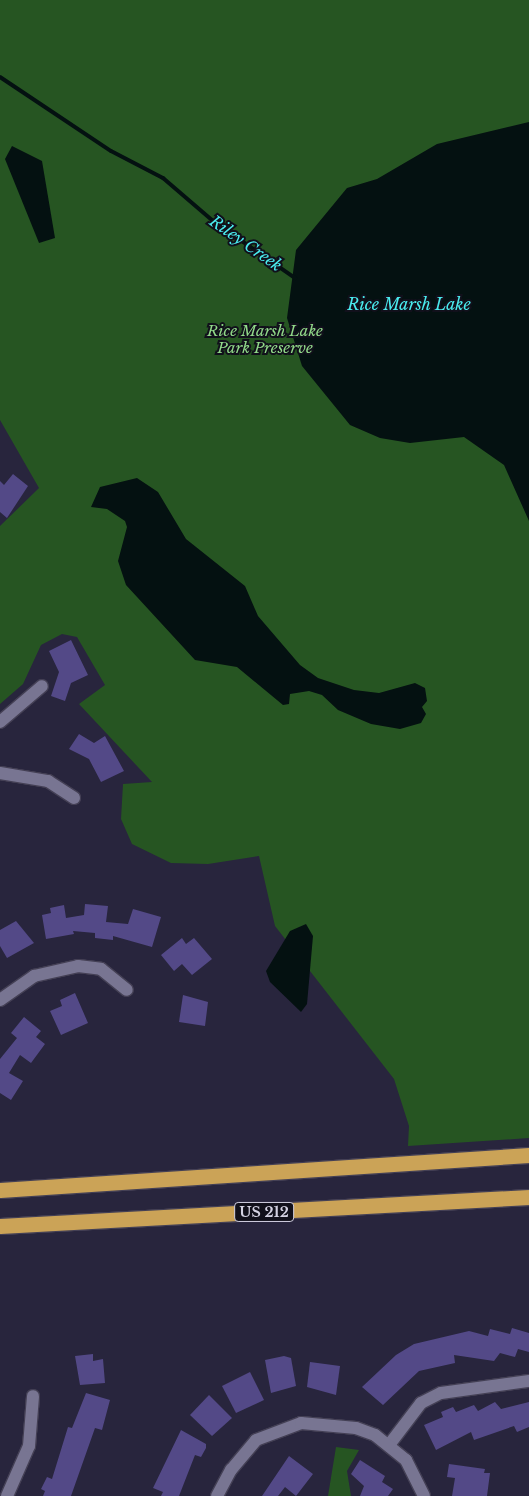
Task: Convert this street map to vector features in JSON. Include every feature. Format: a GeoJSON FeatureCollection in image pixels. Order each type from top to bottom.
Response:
{"type":"FeatureCollection","features":[{"type":"Feature","properties":{"kind":"highway"},"geometry":{"type":"LineString","coordinates":[[0,1190],[529,1155]]}},
{"type":"Feature","properties":{"kind":"highway","name":"US 212"},"geometry":{"type":"LineString","coordinates":[[0,1226],[529,1197]]}},
{"type":"Feature","properties":{"kind":"street"},"geometry":{"type":"LineString","coordinates":[[0,722],[42,686]]}},
{"type":"Feature","properties":{"kind":"street"},"geometry":{"type":"LineString","coordinates":[[0,773],[48,781],[74,798]]}},
{"type":"Feature","properties":{"kind":"street"},"geometry":{"type":"LineString","coordinates":[[0,1000],[34,976],[78,966],[101,969],[127,990]]}},
{"type":"Feature","properties":{"kind":"street"},"geometry":{"type":"LineString","coordinates":[[389,1445],[421,1403],[441,1393],[529,1381]]}},
{"type":"Feature","properties":{"kind":"street"},"geometry":{"type":"LineString","coordinates":[[7,1496],[29,1446],[33,1396]]}},
{"type":"Feature","properties":{"kind":"street"},"geometry":{"type":"LineString","coordinates":[[217,1496],[242,1453],[276,1430],[301,1423],[356,1428],[389,1445],[406,1460],[424,1496]]}},
{"type":"Feature","properties":{"kind":"green space","name":"Rice Marsh Lake Park Preserve"},"geometry":{"type":"Polygon","coordinates":[[[0,0],[529,0],[529,1138],[408,1146],[409,1126],[394,1079],[275,926],[259,856],[208,864],[171,863],[132,844],[121,819],[123,784],[152,782],[79,704],[105,685],[77,637],[62,634],[41,645],[23,684],[0,704],[0,526],[39,488],[0,420],[0,0]]]}},
{"type":"Feature","properties":{"kind":"green space"},"geometry":{"type":"Polygon","coordinates":[[[336,1447],[359,1450],[347,1471],[351,1496],[328,1496],[336,1447]]]}},
{"type":"Feature","properties":{"kind":"water","name":"Rice Marsh Lake"},"geometry":{"type":"Polygon","coordinates":[[[529,122],[529,521],[504,465],[464,437],[410,443],[380,438],[350,425],[302,366],[287,318],[296,250],[347,188],[377,179],[437,144],[529,122]]]}},
{"type":"Feature","properties":{"kind":"water"},"geometry":{"type":"Polygon","coordinates":[[[12,146],[42,161],[55,238],[39,243],[5,159],[12,146]]]}},
{"type":"Feature","properties":{"kind":"water"},"geometry":{"type":"Polygon","coordinates":[[[137,478],[158,492],[186,539],[245,586],[258,616],[300,665],[318,678],[354,690],[379,693],[415,683],[425,688],[427,701],[422,707],[426,714],[421,723],[400,729],[371,724],[338,710],[322,695],[309,691],[290,694],[289,704],[283,705],[237,667],[195,660],[126,585],[118,561],[127,527],[125,521],[107,509],[91,507],[100,487],[137,478]]]}},
{"type":"Feature","properties":{"kind":"water"},"geometry":{"type":"Polygon","coordinates":[[[306,924],[313,936],[307,1004],[301,1012],[270,982],[266,971],[290,931],[306,924]]]}},
{"type":"Feature","properties":{"kind":"building"},"geometry":{"type":"Polygon","coordinates":[[[13,474],[28,486],[7,518],[0,512],[0,481],[4,485],[13,474]]]}},
{"type":"Feature","properties":{"kind":"building"},"geometry":{"type":"Polygon","coordinates":[[[71,640],[88,675],[71,683],[65,701],[51,696],[59,672],[49,651],[71,640]]]}},
{"type":"Feature","properties":{"kind":"building"},"geometry":{"type":"Polygon","coordinates":[[[79,734],[94,743],[105,736],[124,771],[101,782],[89,759],[69,749],[79,734]]]}},
{"type":"Feature","properties":{"kind":"building"},"geometry":{"type":"Polygon","coordinates":[[[85,904],[108,906],[106,922],[128,924],[133,909],[161,917],[152,947],[113,936],[113,940],[95,938],[95,933],[73,931],[74,934],[46,939],[42,915],[51,913],[50,908],[64,905],[66,918],[84,915],[85,904]]]}},
{"type":"Feature","properties":{"kind":"building"},"geometry":{"type":"Polygon","coordinates":[[[16,921],[34,943],[7,958],[0,946],[0,930],[16,921]]]}},
{"type":"Feature","properties":{"kind":"building"},"geometry":{"type":"Polygon","coordinates":[[[182,938],[186,944],[194,938],[212,959],[192,975],[182,964],[174,971],[161,955],[182,938]]]}},
{"type":"Feature","properties":{"kind":"building"},"geometry":{"type":"Polygon","coordinates":[[[75,993],[88,1023],[61,1035],[50,1011],[62,1006],[60,1000],[75,993]]]}},
{"type":"Feature","properties":{"kind":"building"},"geometry":{"type":"Polygon","coordinates":[[[183,995],[208,1002],[205,1026],[179,1022],[183,995]]]}},
{"type":"Feature","properties":{"kind":"building"},"geometry":{"type":"Polygon","coordinates":[[[24,1017],[41,1031],[36,1037],[45,1044],[31,1063],[20,1055],[9,1073],[23,1081],[11,1100],[0,1093],[0,1059],[17,1038],[11,1033],[24,1017]]]}},
{"type":"Feature","properties":{"kind":"building"},"geometry":{"type":"Polygon","coordinates":[[[512,1328],[529,1333],[529,1352],[518,1349],[515,1357],[500,1353],[494,1361],[454,1355],[455,1363],[419,1371],[383,1405],[362,1387],[396,1355],[414,1344],[469,1331],[488,1336],[490,1329],[510,1334],[512,1328]]]}},
{"type":"Feature","properties":{"kind":"building"},"geometry":{"type":"Polygon","coordinates":[[[93,1354],[93,1361],[103,1359],[105,1383],[80,1385],[75,1356],[93,1354]]]}},
{"type":"Feature","properties":{"kind":"building"},"geometry":{"type":"Polygon","coordinates":[[[284,1356],[291,1358],[296,1386],[271,1393],[265,1360],[284,1356]]]}},
{"type":"Feature","properties":{"kind":"building"},"geometry":{"type":"Polygon","coordinates":[[[310,1362],[340,1366],[336,1395],[307,1387],[310,1362]]]}},
{"type":"Feature","properties":{"kind":"building"},"geometry":{"type":"Polygon","coordinates":[[[250,1372],[264,1400],[236,1413],[222,1386],[250,1372]]]}},
{"type":"Feature","properties":{"kind":"building"},"geometry":{"type":"Polygon","coordinates":[[[86,1393],[110,1400],[102,1430],[95,1428],[71,1496],[43,1496],[45,1491],[41,1489],[47,1477],[52,1479],[68,1427],[72,1428],[86,1393]]]}},
{"type":"Feature","properties":{"kind":"building"},"geometry":{"type":"Polygon","coordinates":[[[209,1395],[232,1418],[212,1436],[190,1415],[209,1395]]]}},
{"type":"Feature","properties":{"kind":"building"},"geometry":{"type":"Polygon","coordinates":[[[495,1402],[501,1409],[529,1402],[529,1427],[517,1432],[514,1426],[474,1440],[471,1432],[436,1450],[424,1425],[443,1417],[441,1412],[453,1407],[456,1412],[474,1405],[478,1411],[495,1402]]]}},
{"type":"Feature","properties":{"kind":"building"},"geometry":{"type":"Polygon","coordinates":[[[181,1430],[206,1444],[206,1448],[201,1457],[195,1455],[179,1496],[161,1496],[163,1492],[153,1488],[181,1430]]]}},
{"type":"Feature","properties":{"kind":"building"},"geometry":{"type":"Polygon","coordinates":[[[289,1456],[313,1474],[296,1496],[285,1487],[278,1496],[262,1496],[289,1456]]]}},
{"type":"Feature","properties":{"kind":"building"},"geometry":{"type":"Polygon","coordinates":[[[360,1460],[385,1476],[382,1482],[393,1489],[388,1496],[360,1496],[364,1486],[351,1474],[360,1460]]]}},
{"type":"Feature","properties":{"kind":"building"},"geometry":{"type":"Polygon","coordinates":[[[449,1464],[485,1469],[484,1473],[490,1473],[487,1496],[452,1496],[455,1478],[447,1477],[449,1464]]]}},
{"type":"Feature","properties":{"kind":"waterway","name":"Riley Creek"},"geometry":{"type":"LineString","coordinates":[[0,77],[111,151],[163,178],[213,221],[295,278]]}}]}
